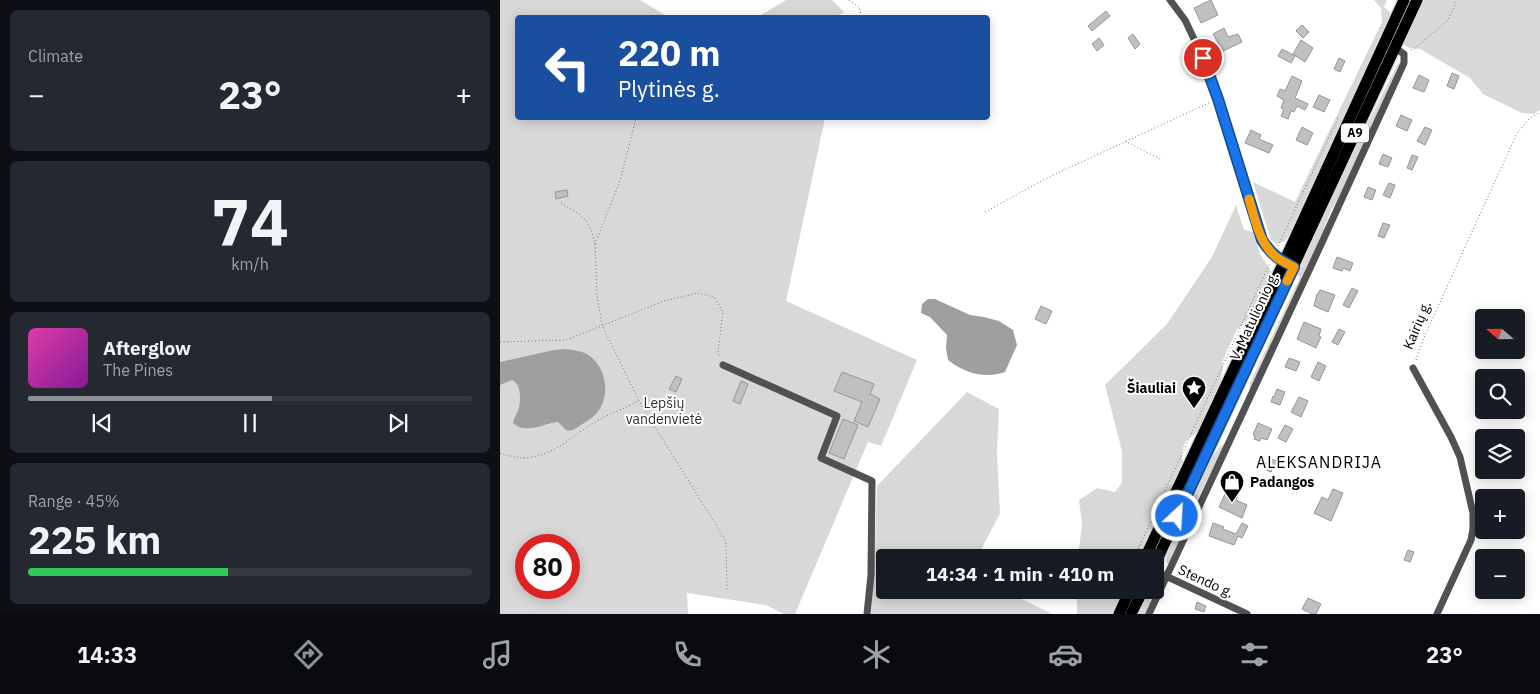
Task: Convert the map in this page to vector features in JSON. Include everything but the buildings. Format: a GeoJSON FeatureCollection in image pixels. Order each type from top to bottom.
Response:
{"type":"FeatureCollection","features":[{"type":"Feature","properties":{"kind":"highway","name":"V. Matulionio g."},"geometry":{"type":"LineString","coordinates":[[1162,549],[1404,0]]}},
{"type":"Feature","properties":{"kind":"highway","name":"V. Matulionio g."},"geometry":{"type":"LineString","coordinates":[[1149,549],[1289,264],[1400,51],[1417,0]]}},
{"type":"Feature","properties":{"kind":"highway"},"geometry":{"type":"LineString","coordinates":[[1119,614],[1126,599]]}},
{"type":"Feature","properties":{"kind":"highway"},"geometry":{"type":"LineString","coordinates":[[1132,614],[1139,599]]}},
{"type":"Feature","properties":{"kind":"street"},"geometry":{"type":"LineString","coordinates":[[1170,0],[1185,20],[1218,99],[1262,240],[1274,255],[1289,264]]}},
{"type":"Feature","properties":{"kind":"street"},"geometry":{"type":"LineString","coordinates":[[1149,614],[1396,81],[1404,63],[1400,51]]}},
{"type":"Feature","properties":{"kind":"street"},"geometry":{"type":"LineString","coordinates":[[723,365],[836,416],[820,458],[872,481],[871,575],[867,614]]}},
{"type":"Feature","properties":{"kind":"street","name":"Kairių g."},"geometry":{"type":"LineString","coordinates":[[1413,368],[1460,457],[1472,513],[1473,529],[1471,540],[1437,614]]}},
{"type":"Feature","properties":{"kind":"street","name":"Stendo g."},"geometry":{"type":"LineString","coordinates":[[1166,576],[1247,614]]}},
{"type":"Feature","properties":{"kind":"path"},"geometry":{"type":"LineString","coordinates":[[849,0],[859,7],[861,15]]}},
{"type":"Feature","properties":{"kind":"path"},"geometry":{"type":"LineString","coordinates":[[1400,51],[1418,46],[1448,20],[1457,0]]}},
{"type":"Feature","properties":{"kind":"path"},"geometry":{"type":"LineString","coordinates":[[985,212],[1047,178],[1218,99]]}},
{"type":"Feature","properties":{"kind":"path","name":"Kairių g."},"geometry":{"type":"LineString","coordinates":[[1413,368],[1421,344],[1517,134],[1530,118],[1540,112]]}},
{"type":"Feature","properties":{"kind":"path"},"geometry":{"type":"LineString","coordinates":[[1138,549],[1340,114]]}},
{"type":"Feature","properties":{"kind":"path"},"geometry":{"type":"LineString","coordinates":[[595,245],[620,181],[635,120]]}},
{"type":"Feature","properties":{"kind":"path"},"geometry":{"type":"LineString","coordinates":[[1125,141],[1162,160]]}},
{"type":"Feature","properties":{"kind":"path"},"geometry":{"type":"LineString","coordinates":[[562,202],[579,214],[587,222],[592,232],[595,245],[597,295],[602,325],[639,401],[726,541],[727,590]]}},
{"type":"Feature","properties":{"kind":"path"},"geometry":{"type":"LineString","coordinates":[[500,342],[566,340],[664,301],[698,293],[714,297],[723,312],[718,352],[723,365]]}},
{"type":"Feature","properties":{"kind":"path"},"geometry":{"type":"LineString","coordinates":[[500,453],[524,458],[539,457],[551,452],[591,424],[639,401]]}},
{"type":"Feature","properties":{"kind":"green space","name":"Lepšių vandenvietė"},"geometry":{"type":"Polygon","coordinates":[[[500,0],[640,0],[665,15],[515,15],[515,120],[825,120],[786,301],[917,360],[881,446],[868,442],[795,614],[784,614],[766,605],[687,593],[688,614],[500,614],[500,0]]]}},
{"type":"Feature","properties":{"kind":"green space"},"geometry":{"type":"Polygon","coordinates":[[[786,0],[832,0],[844,12],[839,15],[761,15],[786,0]]]}},
{"type":"Feature","properties":{"kind":"green space"},"geometry":{"type":"Polygon","coordinates":[[[1374,0],[1387,0],[1384,7],[1391,13],[1289,235],[1284,242],[1277,244],[1271,240],[1253,182],[1295,202],[1382,22],[1381,8],[1374,0]]]}},
{"type":"Feature","properties":{"kind":"green space"},"geometry":{"type":"Polygon","coordinates":[[[1423,0],[1540,0],[1540,110],[1533,114],[1522,113],[1483,94],[1470,78],[1420,49],[1409,48],[1403,44],[1423,0]]]}},
{"type":"Feature","properties":{"kind":"green space"},"geometry":{"type":"Polygon","coordinates":[[[1400,62],[1249,393],[1250,383],[1300,277],[1296,274],[1344,171],[1400,62]]]}},
{"type":"Feature","properties":{"kind":"green space"},"geometry":{"type":"Polygon","coordinates":[[[1236,205],[1244,230],[1253,232],[1260,254],[1271,271],[1253,312],[1243,325],[1237,329],[1222,362],[1222,376],[1207,416],[1198,432],[1184,445],[1182,453],[1183,465],[1142,549],[1079,549],[1082,524],[1079,500],[1097,488],[1115,492],[1122,483],[1122,451],[1105,385],[1167,324],[1212,257],[1236,205]]]}},
{"type":"Feature","properties":{"kind":"green space"},"geometry":{"type":"Polygon","coordinates":[[[967,392],[999,409],[997,452],[1000,514],[981,549],[876,549],[876,599],[1021,599],[1052,614],[871,614],[877,486],[967,392]]]}},
{"type":"Feature","properties":{"kind":"green space"},"geometry":{"type":"Polygon","coordinates":[[[1226,442],[1192,510],[1169,565],[1166,560],[1169,549],[1210,459],[1226,442]]]}},
{"type":"Feature","properties":{"kind":"green space"},"geometry":{"type":"Polygon","coordinates":[[[1077,599],[1120,599],[1113,614],[1077,614],[1077,599]]]}},
{"type":"Feature","properties":{"kind":"green space"},"geometry":{"type":"Polygon","coordinates":[[[1145,599],[1153,599],[1146,614],[1138,614],[1145,599]]]}},
{"type":"Feature","properties":{"kind":"shaded area"},"geometry":{"type":"Polygon","coordinates":[[[928,299],[935,299],[970,315],[999,321],[1013,330],[1017,345],[1005,372],[982,375],[954,365],[948,360],[946,348],[947,335],[930,317],[921,313],[922,304],[928,299]]]}},
{"type":"Feature","properties":{"kind":"shaded area"},"geometry":{"type":"Polygon","coordinates":[[[565,349],[579,351],[588,355],[600,368],[605,382],[605,389],[599,410],[591,419],[572,430],[566,430],[558,422],[529,428],[513,423],[519,407],[519,389],[518,385],[512,380],[500,385],[500,362],[565,349]]]}},
{"type":"Feature","properties":{"kind":"slow traffic"},"geometry":{"type":"LineString","coordinates":[[1249,199],[1262,240],[1267,248],[1278,259],[1294,267],[1287,281]]}},
{"type":"Feature","properties":{"kind":"place","name":"Šiauliai"},"geometry":{"type":"Point","coordinates":[1194,409]}},
{"type":"Feature","properties":{"kind":"place","name":"Padangos"},"geometry":{"type":"Point","coordinates":[1232,503]}},
{"type":"Feature","properties":{"kind":"district","name":"ALEKSANDRIJA"},"geometry":{"type":"Point","coordinates":[1319,462]}},
{"type":"Feature","properties":{"kind":"route"},"geometry":{"type":"LineString","coordinates":[[1177,516],[1294,267],[1278,259],[1262,240],[1218,99],[1203,58]]}}]}
